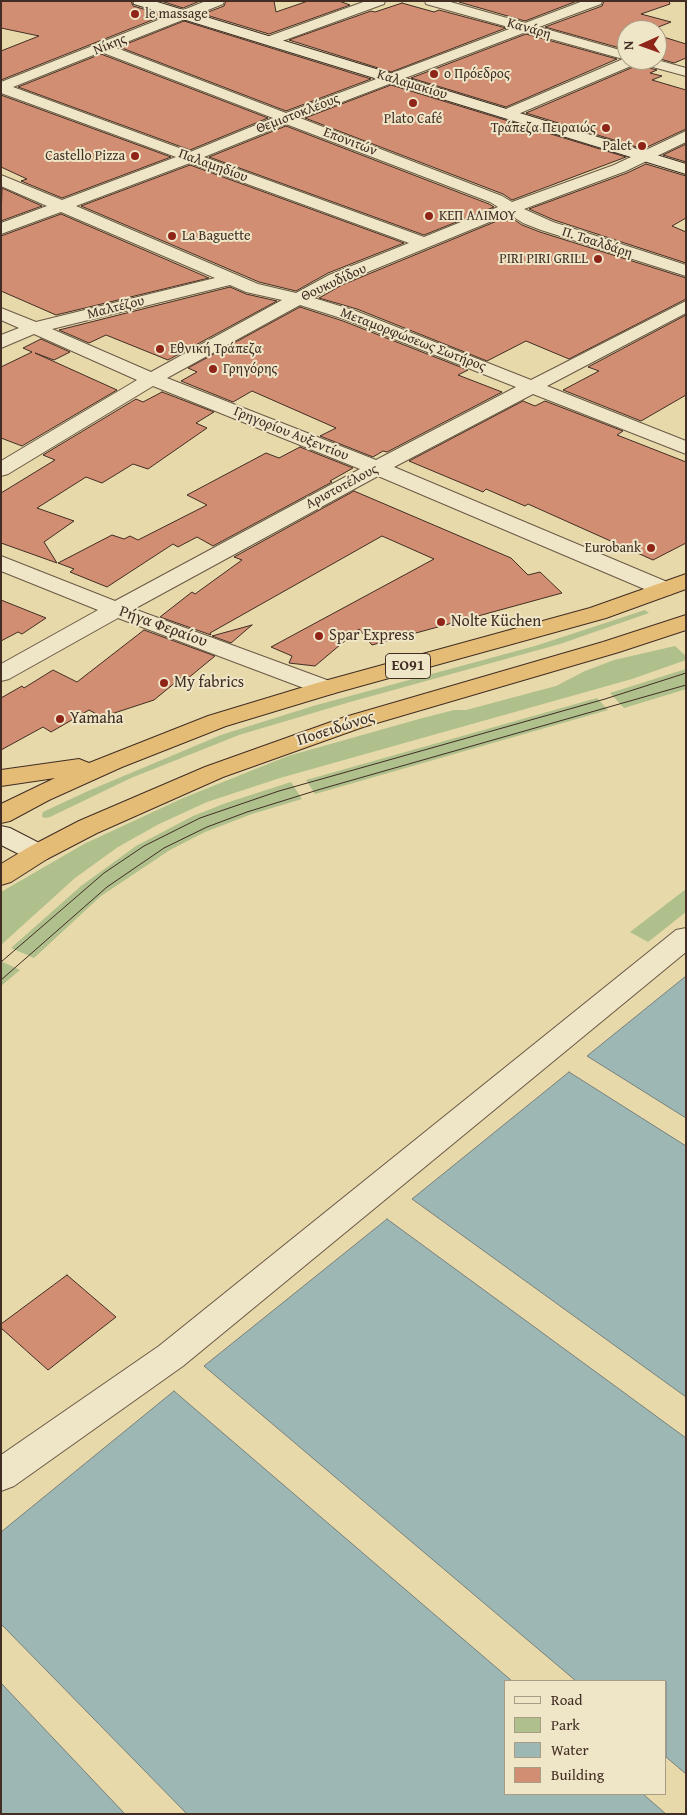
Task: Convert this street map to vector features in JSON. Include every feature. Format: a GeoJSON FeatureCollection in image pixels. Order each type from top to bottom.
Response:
{"type":"FeatureCollection","features":[{"type":"Feature","properties":{"kind":"highway","name":"ΕΟ91"},"geometry":{"type":"LineString","coordinates":[[1,815],[40,794],[217,720],[598,613],[675,585]]}},
{"type":"Feature","properties":{"kind":"highway","name":"Ποσειδώνος"},"geometry":{"type":"LineString","coordinates":[[2,874],[88,827],[214,772],[280,747],[354,722],[611,647],[686,622]]}},
{"type":"Feature","properties":{"kind":"highway"},"geometry":{"type":"LineString","coordinates":[[1,778],[113,762]]}},
{"type":"Feature","properties":{"kind":"street","name":"Καλαμακίου"},"geometry":{"type":"LineString","coordinates":[[139,1],[686,169]]}},
{"type":"Feature","properties":{"kind":"street","name":"Νίκης"},"geometry":{"type":"LineString","coordinates":[[1,88],[218,1]]}},
{"type":"Feature","properties":{"kind":"street"},"geometry":{"type":"LineString","coordinates":[[269,41],[379,1]]}},
{"type":"Feature","properties":{"kind":"street","name":"Κανάρη"},"geometry":{"type":"LineString","coordinates":[[431,1],[617,53]]}},
{"type":"Feature","properties":{"kind":"street","name":"Θεμιστοκλέους"},"geometry":{"type":"LineString","coordinates":[[1,228],[596,1]]}},
{"type":"Feature","properties":{"kind":"street","name":"Επονιτών"},"geometry":{"type":"LineString","coordinates":[[103,48],[496,199],[510,208]]}},
{"type":"Feature","properties":{"kind":"street"},"geometry":{"type":"LineString","coordinates":[[506,114],[617,67]]}},
{"type":"Feature","properties":{"kind":"street"},"geometry":{"type":"LineString","coordinates":[[667,67],[686,72]]}},
{"type":"Feature","properties":{"kind":"street","name":"Παλαμηδίου"},"geometry":{"type":"LineString","coordinates":[[1,88],[425,244]]}},
{"type":"Feature","properties":{"kind":"street","name":"Θουκυδίδου"},"geometry":{"type":"LineString","coordinates":[[1,470],[152,379],[336,279],[510,208],[620,168],[686,136]]}},
{"type":"Feature","properties":{"kind":"street","name":"Μεταμορφώσεως Σωτήρος"},"geometry":{"type":"LineString","coordinates":[[1,180],[263,291],[299,299],[350,315],[686,448]]}},
{"type":"Feature","properties":{"kind":"street","name":"Π. Τσαλδάρη"},"geometry":{"type":"LineString","coordinates":[[510,208],[529,219],[547,226],[686,271]]}},
{"type":"Feature","properties":{"kind":"street","name":"Μαλτέζου"},"geometry":{"type":"LineString","coordinates":[[1,342],[36,327],[234,279]]}},
{"type":"Feature","properties":{"kind":"street","name":"Αριστοτέλους"},"geometry":{"type":"LineString","coordinates":[[1,674],[377,468],[686,306]]}},
{"type":"Feature","properties":{"kind":"street","name":"Γρηγορίου Αυξεντίου"},"geometry":{"type":"LineString","coordinates":[[1,313],[152,379],[675,585]]}},
{"type":"Feature","properties":{"kind":"street","name":"Ρήγα Φεραίου"},"geometry":{"type":"LineString","coordinates":[[1,564],[117,610],[326,688]]}},
{"type":"Feature","properties":{"kind":"street"},"geometry":{"type":"LineString","coordinates":[[1,834],[38,853]]}},
{"type":"Feature","properties":{"kind":"street"},"geometry":{"type":"LineString","coordinates":[[1,1475],[171,1356],[686,937]]}},
{"type":"Feature","properties":{"kind":"green space"},"geometry":{"type":"Polygon","coordinates":[[[645,610],[649,613],[560,644],[239,735],[131,778],[50,817],[44,818],[42,816],[43,812],[88,791],[221,735],[313,706],[535,646],[645,610]]]}},
{"type":"Feature","properties":{"kind":"green space"},"geometry":{"type":"Polygon","coordinates":[[[675,646],[686,656],[686,660],[632,679],[280,778],[207,802],[159,824],[118,847],[75,878],[1,945],[1,892],[84,844],[183,798],[288,756],[419,719],[454,710],[466,710],[556,686],[585,671],[614,660],[675,646]]]}},
{"type":"Feature","properties":{"kind":"green space"},"geometry":{"type":"Polygon","coordinates":[[[686,669],[686,689],[680,691],[624,708],[610,693],[686,669]]]}},
{"type":"Feature","properties":{"kind":"green space"},"geometry":{"type":"Polygon","coordinates":[[[597,698],[608,710],[315,794],[306,780],[597,698]]]}},
{"type":"Feature","properties":{"kind":"green space"},"geometry":{"type":"Polygon","coordinates":[[[291,782],[302,799],[252,814],[205,832],[170,850],[101,896],[34,958],[11,948],[81,886],[136,846],[193,816],[291,782]]]}},
{"type":"Feature","properties":{"kind":"green space"},"geometry":{"type":"Polygon","coordinates":[[[686,889],[686,912],[648,942],[630,932],[686,889]]]}},
{"type":"Feature","properties":{"kind":"green space"},"geometry":{"type":"Polygon","coordinates":[[[1,961],[20,970],[1,986],[1,961]]]}},
{"type":"Feature","properties":{"kind":"water"},"geometry":{"type":"Polygon","coordinates":[[[686,976],[686,1118],[587,1056],[686,976]]]}},
{"type":"Feature","properties":{"kind":"water"},"geometry":{"type":"Polygon","coordinates":[[[569,1072],[686,1146],[686,1397],[412,1199],[569,1072]]]}},
{"type":"Feature","properties":{"kind":"water"},"geometry":{"type":"Polygon","coordinates":[[[387,1219],[686,1438],[686,1774],[667,1758],[667,1680],[575,1680],[204,1366],[387,1219]]]}},
{"type":"Feature","properties":{"kind":"water"},"geometry":{"type":"Polygon","coordinates":[[[174,1391],[511,1680],[504,1680],[504,1795],[644,1795],[666,1814],[187,1814],[1,1624],[1,1532],[174,1391]]]}},
{"type":"Feature","properties":{"kind":"water"},"geometry":{"type":"Polygon","coordinates":[[[1,1683],[125,1814],[1,1814],[1,1683]]]}},
{"type":"Feature","properties":{"kind":"building"},"geometry":{"type":"Polygon","coordinates":[[[1,1],[131,1],[133,6],[165,15],[1,80],[1,51],[39,36],[1,28],[1,1]]]}},
{"type":"Feature","properties":{"kind":"building"},"geometry":{"type":"Polygon","coordinates":[[[161,1],[200,1],[183,8],[161,1]]]}},
{"type":"Feature","properties":{"kind":"building"},"geometry":{"type":"Polygon","coordinates":[[[226,1],[274,1],[276,12],[308,1],[339,1],[350,5],[269,34],[203,14],[224,6],[226,1]]]}},
{"type":"Feature","properties":{"kind":"building"},"geometry":{"type":"Polygon","coordinates":[[[577,1],[525,21],[459,2],[577,1]]]}},
{"type":"Feature","properties":{"kind":"building"},"geometry":{"type":"Polygon","coordinates":[[[604,1],[669,1],[670,4],[641,14],[664,20],[617,20],[617,47],[545,27],[602,6],[604,1]]]}},
{"type":"Feature","properties":{"kind":"building"},"geometry":{"type":"Polygon","coordinates":[[[402,3],[434,12],[439,10],[506,28],[391,72],[289,40],[371,11],[375,12],[402,3]]]}},
{"type":"Feature","properties":{"kind":"building"},"geometry":{"type":"Polygon","coordinates":[[[184,21],[371,79],[286,111],[119,47],[184,21]]]}},
{"type":"Feature","properties":{"kind":"building"},"geometry":{"type":"Polygon","coordinates":[[[526,34],[617,59],[506,107],[411,78],[526,34]]]}},
{"type":"Feature","properties":{"kind":"building"},"geometry":{"type":"Polygon","coordinates":[[[667,38],[686,44],[686,58],[674,63],[667,61],[667,38]]]}},
{"type":"Feature","properties":{"kind":"building"},"geometry":{"type":"Polygon","coordinates":[[[101,54],[268,118],[190,150],[18,87],[101,54]]]}},
{"type":"Feature","properties":{"kind":"building"},"geometry":{"type":"Polygon","coordinates":[[[626,70],[657,70],[650,73],[662,76],[652,80],[686,90],[686,129],[643,149],[526,113],[626,70]]]}},
{"type":"Feature","properties":{"kind":"building"},"geometry":{"type":"Polygon","coordinates":[[[391,85],[626,157],[512,200],[503,194],[305,118],[391,85]]]}},
{"type":"Feature","properties":{"kind":"building"},"geometry":{"type":"Polygon","coordinates":[[[1,95],[171,157],[62,198],[21,181],[27,179],[1,167],[1,95]]]}},
{"type":"Feature","properties":{"kind":"building"},"geometry":{"type":"Polygon","coordinates":[[[286,126],[494,207],[424,235],[209,157],[286,126]]]}},
{"type":"Feature","properties":{"kind":"building"},"geometry":{"type":"Polygon","coordinates":[[[686,144],[686,162],[663,155],[686,144]]]}},
{"type":"Feature","properties":{"kind":"building"},"geometry":{"type":"Polygon","coordinates":[[[646,164],[686,176],[686,218],[672,226],[686,232],[686,263],[554,220],[529,209],[627,173],[646,164]]]}},
{"type":"Feature","properties":{"kind":"building"},"geometry":{"type":"Polygon","coordinates":[[[190,165],[404,243],[328,273],[296,291],[259,282],[81,206],[190,165]]]}},
{"type":"Feature","properties":{"kind":"building"},"geometry":{"type":"Polygon","coordinates":[[[2,188],[42,206],[1,221],[2,188]]]}},
{"type":"Feature","properties":{"kind":"building"},"geometry":{"type":"Polygon","coordinates":[[[61,214],[209,278],[56,315],[1,291],[1,236],[61,214]]]}},
{"type":"Feature","properties":{"kind":"building"},"geometry":{"type":"Polygon","coordinates":[[[509,216],[522,225],[540,232],[686,278],[686,299],[569,359],[526,341],[487,361],[357,309],[319,298],[342,285],[509,216]]]}},
{"type":"Feature","properties":{"kind":"building"},"geometry":{"type":"Polygon","coordinates":[[[230,287],[246,294],[277,301],[168,360],[106,335],[89,343],[59,330],[230,287]]]}},
{"type":"Feature","properties":{"kind":"building"},"geometry":{"type":"Polygon","coordinates":[[[300,307],[343,321],[468,370],[458,375],[502,392],[387,452],[383,451],[373,457],[320,436],[336,428],[252,391],[233,402],[181,381],[197,372],[188,368],[300,307]]]}},
{"type":"Feature","properties":{"kind":"building"},"geometry":{"type":"Polygon","coordinates":[[[686,315],[686,395],[641,421],[563,390],[599,371],[588,367],[686,315]]]}},
{"type":"Feature","properties":{"kind":"building"},"geometry":{"type":"Polygon","coordinates":[[[41,339],[70,352],[54,360],[35,353],[117,390],[22,446],[1,438],[1,367],[32,352],[23,348],[41,339]]]}},
{"type":"Feature","properties":{"kind":"building"},"geometry":{"type":"Polygon","coordinates":[[[162,392],[214,412],[196,423],[207,428],[148,469],[133,464],[102,483],[86,477],[37,508],[74,521],[44,542],[57,563],[1,543],[1,493],[55,460],[43,455],[136,399],[143,402],[162,392]]]}},
{"type":"Feature","properties":{"kind":"building"},"geometry":{"type":"Polygon","coordinates":[[[523,401],[535,406],[545,401],[623,431],[617,435],[686,462],[686,543],[653,560],[528,504],[525,506],[486,489],[483,492],[409,461],[523,401]]]}},
{"type":"Feature","properties":{"kind":"building"},"geometry":{"type":"Polygon","coordinates":[[[300,447],[353,468],[330,481],[332,482],[213,546],[197,537],[178,547],[173,544],[107,587],[70,572],[74,569],[58,563],[112,535],[124,539],[130,536],[138,540],[207,505],[187,495],[266,453],[279,458],[300,447]]]}},
{"type":"Feature","properties":{"kind":"building"},"geometry":{"type":"Polygon","coordinates":[[[354,491],[511,558],[528,575],[540,572],[562,593],[372,645],[359,629],[315,666],[289,663],[292,656],[271,647],[434,559],[382,536],[210,633],[211,635],[160,617],[192,592],[195,594],[242,560],[234,557],[354,491]]]}},
{"type":"Feature","properties":{"kind":"building"},"geometry":{"type":"Polygon","coordinates":[[[1,600],[46,618],[22,634],[18,632],[1,641],[1,600]]]}},
{"type":"Feature","properties":{"kind":"building"},"geometry":{"type":"Polygon","coordinates":[[[252,625],[231,643],[212,636],[252,625]]]}},
{"type":"Feature","properties":{"kind":"building"},"geometry":{"type":"Polygon","coordinates":[[[144,630],[215,656],[187,679],[182,677],[154,700],[102,717],[89,710],[51,732],[43,727],[1,750],[1,698],[22,686],[24,688],[53,670],[77,682],[144,630]]]}},
{"type":"Feature","properties":{"kind":"building"},"geometry":{"type":"Polygon","coordinates":[[[67,1275],[116,1317],[48,1370],[1,1328],[1,1324],[67,1275]]]}},
{"type":"Feature","properties":{"kind":"tram line"},"geometry":{"type":"LineString","coordinates":[[1,962],[104,873],[144,846],[200,818],[279,791],[605,699],[686,673]]}},
{"type":"Feature","properties":{"kind":"tram line"},"geometry":{"type":"LineString","coordinates":[[1,980],[107,887],[164,848],[207,827],[247,812],[321,789],[686,685]]}},
{"type":"Feature","properties":{"kind":"place","name":"le massage"},"geometry":{"type":"Point","coordinates":[135,14]}},
{"type":"Feature","properties":{"kind":"place","name":"ο Πρόεδρος"},"geometry":{"type":"Point","coordinates":[434,74]}},
{"type":"Feature","properties":{"kind":"place","name":"Plato Café"},"geometry":{"type":"Point","coordinates":[413,103]}},
{"type":"Feature","properties":{"kind":"place","name":"Τράπεζα Πειραιώς"},"geometry":{"type":"Point","coordinates":[606,128]}},
{"type":"Feature","properties":{"kind":"place","name":"Palet"},"geometry":{"type":"Point","coordinates":[642,146]}},
{"type":"Feature","properties":{"kind":"place","name":"Castello Pizza"},"geometry":{"type":"Point","coordinates":[135,156]}},
{"type":"Feature","properties":{"kind":"place","name":"ΚΕΠ ΑΛΙΜΟΥ"},"geometry":{"type":"Point","coordinates":[429,216]}},
{"type":"Feature","properties":{"kind":"place","name":"La Baguette"},"geometry":{"type":"Point","coordinates":[172,236]}},
{"type":"Feature","properties":{"kind":"place","name":"PIRI PIRI GRILL"},"geometry":{"type":"Point","coordinates":[598,259]}},
{"type":"Feature","properties":{"kind":"place","name":"Εθνική Τράπεζα"},"geometry":{"type":"Point","coordinates":[160,349]}},
{"type":"Feature","properties":{"kind":"place","name":"Γρηγόρης"},"geometry":{"type":"Point","coordinates":[213,369]}},
{"type":"Feature","properties":{"kind":"place","name":"Eurobank"},"geometry":{"type":"Point","coordinates":[651,548]}},
{"type":"Feature","properties":{"kind":"place","name":"Nolte Küchen"},"geometry":{"type":"Point","coordinates":[441,622]}},
{"type":"Feature","properties":{"kind":"place","name":"Spar Express"},"geometry":{"type":"Point","coordinates":[319,636]}},
{"type":"Feature","properties":{"kind":"place","name":"My fabrics"},"geometry":{"type":"Point","coordinates":[164,683]}},
{"type":"Feature","properties":{"kind":"place","name":"Yamaha"},"geometry":{"type":"Point","coordinates":[60,719]}}]}
